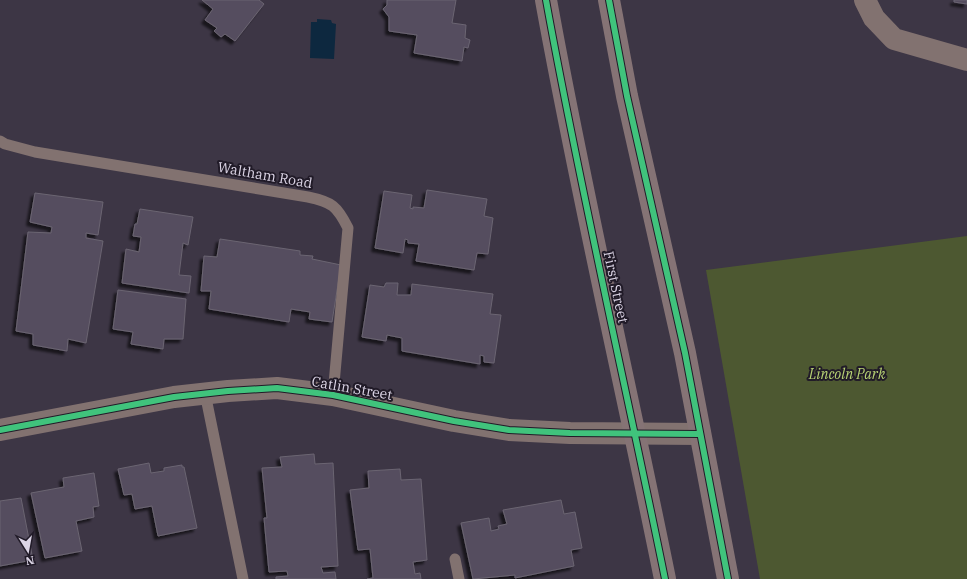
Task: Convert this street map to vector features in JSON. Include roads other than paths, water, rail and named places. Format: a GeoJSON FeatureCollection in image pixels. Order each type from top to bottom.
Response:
{"type":"FeatureCollection","features":[{"type":"Feature","properties":{"kind":"main road","name":"First Street"},"geometry":{"type":"LineString","coordinates":[[546,0],[566,110],[636,434],[664,579]]}},
{"type":"Feature","properties":{"kind":"main road"},"geometry":{"type":"LineString","coordinates":[[609,0],[627,96],[685,353],[728,579]]}},
{"type":"Feature","properties":{"kind":"street"},"geometry":{"type":"LineString","coordinates":[[864,0],[874,18],[894,39],[967,60]]}},
{"type":"Feature","properties":{"kind":"street","name":"Catlin Street"},"geometry":{"type":"LineString","coordinates":[[0,430],[174,397],[205,393],[277,388],[333,395],[454,421],[509,430],[636,434],[700,434]]}},
{"type":"Feature","properties":{"kind":"lane","name":"Waltham Road"},"geometry":{"type":"LineString","coordinates":[[0,141],[5,144],[34,152],[326,201],[340,212],[348,228],[333,395]]}},
{"type":"Feature","properties":{"kind":"lane"},"geometry":{"type":"LineString","coordinates":[[205,393],[243,579]]}},
{"type":"Feature","properties":{"kind":"lane"},"geometry":{"type":"LineString","coordinates":[[455,559],[459,579]]}},
{"type":"Feature","properties":{"kind":"water"},"geometry":{"type":"Polygon","coordinates":[[[317,19],[331,20],[332,23],[336,24],[334,59],[310,58],[311,22],[317,22],[317,19]]]}},
{"type":"Feature","properties":{"kind":"park label","name":"Lincoln Park"},"geometry":{"type":"Point","coordinates":[847,374]}}]}
